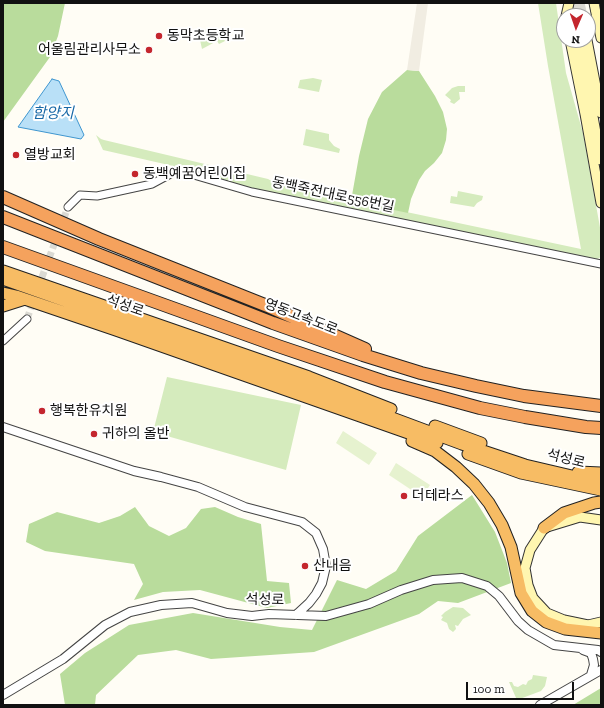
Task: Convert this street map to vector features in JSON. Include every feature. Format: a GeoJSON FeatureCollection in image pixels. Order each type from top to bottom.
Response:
{"type":"FeatureCollection","features":[{"type":"Feature","properties":{"kind":"highway"},"geometry":{"type":"LineString","coordinates":[[3,197],[99,238],[270,307],[421,373]]}},
{"type":"Feature","properties":{"kind":"highway","name":"영동고속도로"},"geometry":{"type":"LineString","coordinates":[[3,217],[321,341],[421,373],[524,396],[601,406]]}},
{"type":"Feature","properties":{"kind":"highway"},"geometry":{"type":"LineString","coordinates":[[3,247],[278,346],[385,382],[488,409],[555,422],[601,428]]}},
{"type":"Feature","properties":{"kind":"highway"},"geometry":{"type":"LineString","coordinates":[[3,271],[309,377],[476,441],[558,468],[584,473],[601,473]]}},
{"type":"Feature","properties":{"kind":"highway","name":"석성로"},"geometry":{"type":"LineString","coordinates":[[3,279],[306,386],[462,444],[525,464],[601,482]]}},
{"type":"Feature","properties":{"kind":"highway","name":"석성로"},"geometry":{"type":"LineString","coordinates":[[3,292],[235,371],[521,473],[601,490]]}},
{"type":"Feature","properties":{"kind":"highway"},"geometry":{"type":"LineString","coordinates":[[3,306],[25,299]]}},
{"type":"Feature","properties":{"kind":"highway"},"geometry":{"type":"LineString","coordinates":[[306,386],[399,412]]}},
{"type":"Feature","properties":{"kind":"highway"},"geometry":{"type":"LineString","coordinates":[[363,417],[435,451],[474,484],[489,503],[502,525],[511,548],[521,593],[532,611],[546,622],[565,630],[601,633]]}},
{"type":"Feature","properties":{"kind":"highway"},"geometry":{"type":"LineString","coordinates":[[544,528],[564,513],[601,502]]}},
{"type":"Feature","properties":{"kind":"main road"},"geometry":{"type":"LineString","coordinates":[[588,3],[597,15]]}},
{"type":"Feature","properties":{"kind":"main road"},"geometry":{"type":"LineString","coordinates":[[594,3],[601,38]]}},
{"type":"Feature","properties":{"kind":"main road"},"geometry":{"type":"LineString","coordinates":[[572,48],[601,203]]}},
{"type":"Feature","properties":{"kind":"main road"},"geometry":{"type":"LineString","coordinates":[[580,48],[601,160]]}},
{"type":"Feature","properties":{"kind":"main road"},"geometry":{"type":"LineString","coordinates":[[589,48],[601,113]]}},
{"type":"Feature","properties":{"kind":"main road"},"geometry":{"type":"LineString","coordinates":[[601,520],[580,517],[544,528],[530,550],[525,568],[528,585],[533,598],[547,613],[564,620],[588,624],[601,622]]}},
{"type":"Feature","properties":{"kind":"street","name":"동백죽전대로556번길"},"geometry":{"type":"LineString","coordinates":[[68,207],[80,195],[98,196],[152,184],[176,171],[180,171],[252,192],[601,264]]}},
{"type":"Feature","properties":{"kind":"street"},"geometry":{"type":"LineString","coordinates":[[3,342],[27,319]]}},
{"type":"Feature","properties":{"kind":"street","name":"석성로"},"geometry":{"type":"LineString","coordinates":[[3,427],[134,471],[161,476],[198,487],[245,507],[302,522],[316,533],[323,549],[326,566],[323,579],[316,594],[296,615],[269,614],[252,616],[233,614],[192,603],[161,605],[130,612],[105,625],[63,659],[3,695]]}},
{"type":"Feature","properties":{"kind":"street"},"geometry":{"type":"LineString","coordinates":[[296,615],[326,616],[369,604],[401,590],[433,580],[462,578],[487,586],[499,596],[518,621],[528,630],[554,645],[598,650],[601,652]]}},
{"type":"Feature","properties":{"kind":"street"},"geometry":{"type":"LineString","coordinates":[[577,648],[590,653],[594,665],[591,675]]}},
{"type":"Feature","properties":{"kind":"street"},"geometry":{"type":"LineString","coordinates":[[542,704],[601,670]]}},
{"type":"Feature","properties":{"kind":"green space"},"geometry":{"type":"Polygon","coordinates":[[[3,3],[65,3],[58,36],[50,57],[3,122],[3,3]]]}},
{"type":"Feature","properties":{"kind":"green space"},"geometry":{"type":"Polygon","coordinates":[[[538,3],[556,3],[556,48],[562,48],[566,73],[583,133],[601,233],[601,257],[597,259],[262,191],[182,168],[103,150],[96,135],[104,140],[268,179],[279,185],[581,249],[538,3]]]}},
{"type":"Feature","properties":{"kind":"green space"},"geometry":{"type":"Polygon","coordinates":[[[206,29],[218,29],[225,41],[219,44],[217,41],[202,49],[200,40],[201,35],[206,29]]]}},
{"type":"Feature","properties":{"kind":"green space"},"geometry":{"type":"Polygon","coordinates":[[[407,70],[419,71],[443,112],[447,129],[446,140],[442,153],[425,171],[419,180],[411,199],[408,213],[351,201],[359,156],[368,119],[382,92],[407,70]]]}},
{"type":"Feature","properties":{"kind":"green space"},"geometry":{"type":"Polygon","coordinates":[[[313,78],[322,80],[319,92],[298,88],[300,80],[313,78]]]}},
{"type":"Feature","properties":{"kind":"green space"},"geometry":{"type":"Polygon","coordinates":[[[465,86],[465,92],[459,92],[460,99],[454,104],[450,102],[451,100],[445,95],[452,88],[465,86]]]}},
{"type":"Feature","properties":{"kind":"green space"},"geometry":{"type":"Polygon","coordinates":[[[306,129],[329,134],[329,140],[334,146],[340,149],[339,153],[303,145],[306,129]]]}},
{"type":"Feature","properties":{"kind":"green space"},"geometry":{"type":"Polygon","coordinates":[[[458,191],[483,196],[482,200],[474,207],[450,203],[451,196],[457,197],[458,191]]]}},
{"type":"Feature","properties":{"kind":"green space"},"geometry":{"type":"Polygon","coordinates":[[[167,377],[301,405],[286,470],[153,432],[167,377]]]}},
{"type":"Feature","properties":{"kind":"green space"},"geometry":{"type":"Polygon","coordinates":[[[343,431],[377,453],[369,465],[336,443],[343,431]]]}},
{"type":"Feature","properties":{"kind":"green space"},"geometry":{"type":"Polygon","coordinates":[[[396,463],[430,485],[422,497],[389,475],[396,463]]]}},
{"type":"Feature","properties":{"kind":"green space"},"geometry":{"type":"Polygon","coordinates":[[[472,495],[495,532],[507,563],[511,583],[458,603],[438,601],[419,614],[314,652],[211,659],[176,650],[138,655],[96,695],[95,705],[65,705],[60,674],[85,653],[129,625],[193,613],[280,627],[312,630],[337,580],[366,589],[396,571],[418,536],[472,495]]]}},
{"type":"Feature","properties":{"kind":"green space"},"geometry":{"type":"Polygon","coordinates":[[[135,507],[149,526],[169,536],[186,528],[201,509],[215,507],[238,517],[261,524],[267,581],[289,583],[291,603],[267,608],[200,590],[163,592],[134,600],[143,584],[134,564],[45,551],[26,542],[29,524],[57,512],[99,523],[120,516],[135,507]]]}},
{"type":"Feature","properties":{"kind":"green space"},"geometry":{"type":"Polygon","coordinates":[[[453,607],[463,608],[471,615],[463,619],[458,626],[455,625],[456,629],[453,632],[449,629],[447,623],[441,620],[443,617],[441,616],[453,607]]]}},
{"type":"Feature","properties":{"kind":"green space"},"geometry":{"type":"Polygon","coordinates":[[[533,675],[547,677],[545,686],[541,691],[517,700],[509,682],[512,682],[514,686],[518,687],[523,684],[526,685],[528,681],[532,679],[533,675]]]}},
{"type":"Feature","properties":{"kind":"green space"},"geometry":{"type":"Polygon","coordinates":[[[601,688],[601,705],[573,705],[601,688]]]}},
{"type":"Feature","properties":{"kind":"shaded area"},"geometry":{"type":"Polygon","coordinates":[[[417,3],[428,3],[419,71],[407,70],[417,3]]]}},
{"type":"Feature","properties":{"kind":"water","name":"함양지"},"geometry":{"type":"Polygon","coordinates":[[[52,79],[59,81],[84,135],[81,139],[18,127],[52,79]]]}},
{"type":"Feature","properties":{"kind":"tunnel"},"geometry":{"type":"LineString","coordinates":[[572,3],[573,8]]}},
{"type":"Feature","properties":{"kind":"tunnel"},"geometry":{"type":"LineString","coordinates":[[580,3],[581,8]]}},
{"type":"Feature","properties":{"kind":"tunnel"},"geometry":{"type":"LineString","coordinates":[[38,288],[68,207]]}},
{"type":"Feature","properties":{"kind":"tunnel"},"geometry":{"type":"LineString","coordinates":[[27,319],[34,299]]}},
{"type":"Feature","properties":{"kind":"place","name":"동막초등학교"},"geometry":{"type":"Point","coordinates":[159,36]}},
{"type":"Feature","properties":{"kind":"place","name":"어울림관리사무소"},"geometry":{"type":"Point","coordinates":[149,50]}},
{"type":"Feature","properties":{"kind":"place","name":"열방교회"},"geometry":{"type":"Point","coordinates":[16,155]}},
{"type":"Feature","properties":{"kind":"place","name":"동백예꿈어린이집"},"geometry":{"type":"Point","coordinates":[135,174]}},
{"type":"Feature","properties":{"kind":"place","name":"행복한유치원"},"geometry":{"type":"Point","coordinates":[42,411]}},
{"type":"Feature","properties":{"kind":"place","name":"귀하의 올반"},"geometry":{"type":"Point","coordinates":[94,434]}},
{"type":"Feature","properties":{"kind":"place","name":"더테라스"},"geometry":{"type":"Point","coordinates":[404,496]}},
{"type":"Feature","properties":{"kind":"place","name":"산내음"},"geometry":{"type":"Point","coordinates":[305,566]}}]}
